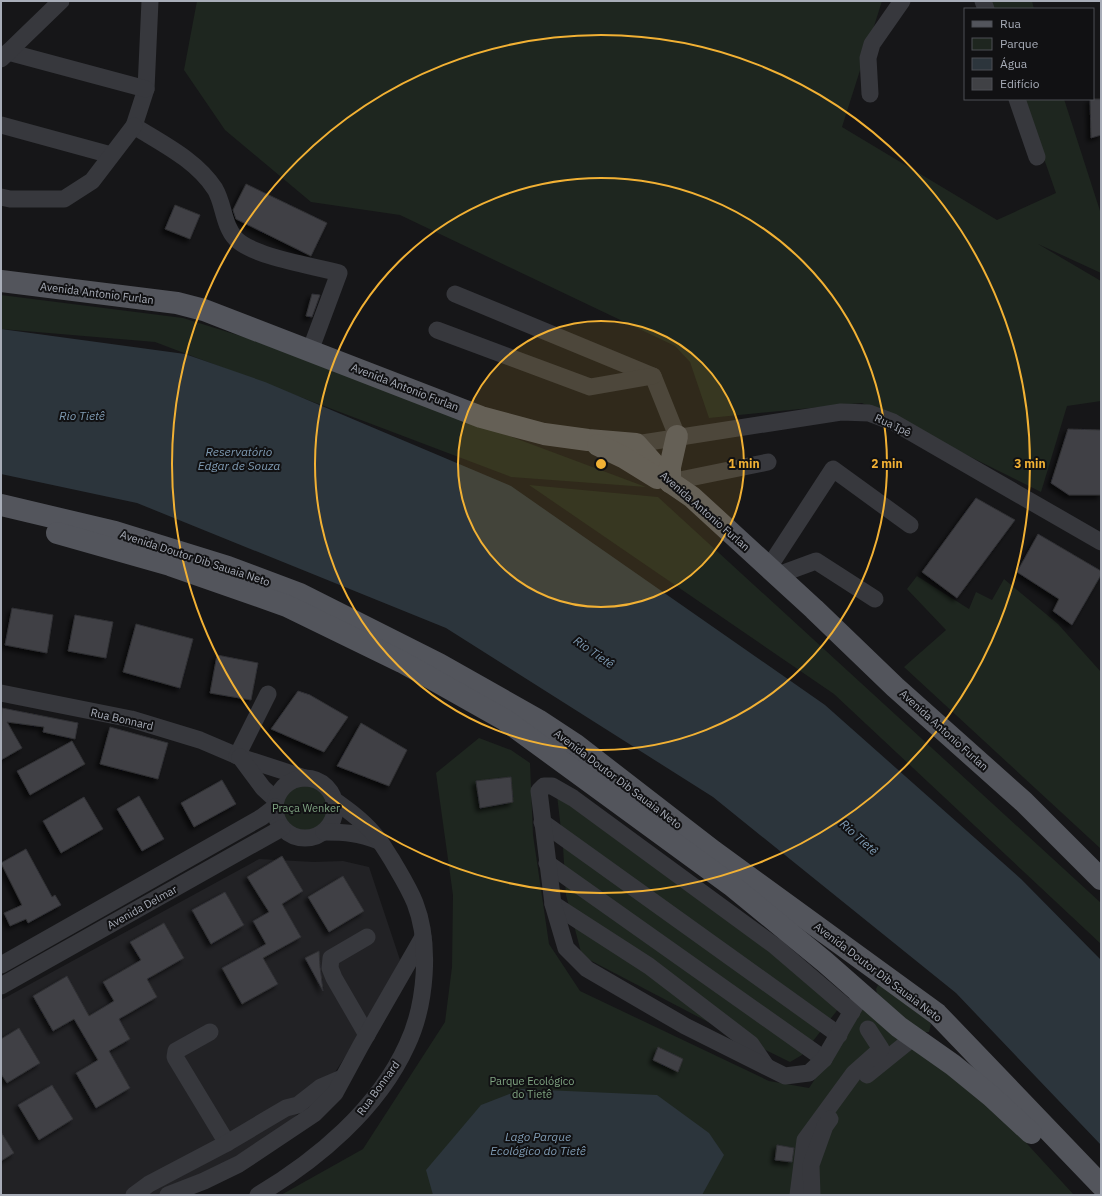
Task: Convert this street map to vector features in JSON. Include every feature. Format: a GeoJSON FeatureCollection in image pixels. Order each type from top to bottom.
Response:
{"type":"FeatureCollection","features":[{"type":"Feature","properties":{"kind":"main road","name":"Avenida Antonio Furlan"},"geometry":{"type":"LineString","coordinates":[[1,281],[177,303],[204,310],[481,417],[544,434],[588,440],[636,444],[670,482],[692,497],[896,687],[1024,802],[1101,879]]}},
{"type":"Feature","properties":{"kind":"main road"},"geometry":{"type":"LineString","coordinates":[[670,482],[670,467],[677,436]]}},
{"type":"Feature","properties":{"kind":"main road"},"geometry":{"type":"LineString","coordinates":[[588,440],[623,457],[692,497]]}},
{"type":"Feature","properties":{"kind":"main road","name":"Avenida Doutor Dib Sauaia Neto"},"geometry":{"type":"LineString","coordinates":[[1,505],[115,532],[228,567],[300,594],[488,691],[576,745],[713,851],[882,972],[937,1014],[1101,1185]]}},
{"type":"Feature","properties":{"kind":"main road","name":"Avenida Doutor Dib Sauaia Neto"},"geometry":{"type":"LineString","coordinates":[[1,520],[170,565],[280,603],[402,662],[505,720],[731,885],[858,999],[953,1065],[1012,1113],[1090,1195]]}},
{"type":"Feature","properties":{"kind":"main road"},"geometry":{"type":"LineString","coordinates":[[858,999],[862,978],[865,975],[882,972]]}},
{"type":"Feature","properties":{"kind":"main road"},"geometry":{"type":"LineString","coordinates":[[915,1039],[933,1031],[937,1014]]}},
{"type":"Feature","properties":{"kind":"street"},"geometry":{"type":"LineString","coordinates":[[4,56],[61,1]]}},
{"type":"Feature","properties":{"kind":"street"},"geometry":{"type":"LineString","coordinates":[[1,197],[10,199],[64,199],[92,181],[112,155],[134,126],[146,89],[150,1]]}},
{"type":"Feature","properties":{"kind":"street"},"geometry":{"type":"LineString","coordinates":[[870,94],[868,58],[872,44],[902,1]]}},
{"type":"Feature","properties":{"kind":"street"},"geometry":{"type":"LineString","coordinates":[[4,56],[146,89]]}},
{"type":"Feature","properties":{"kind":"street"},"geometry":{"type":"LineString","coordinates":[[1017,100],[1037,157]]}},
{"type":"Feature","properties":{"kind":"street"},"geometry":{"type":"LineString","coordinates":[[1,125],[112,155]]}},
{"type":"Feature","properties":{"kind":"street"},"geometry":{"type":"LineString","coordinates":[[134,126],[198,167],[216,190],[227,224],[236,239],[255,252],[339,273],[310,351]]}},
{"type":"Feature","properties":{"kind":"street"},"geometry":{"type":"LineString","coordinates":[[455,294],[653,376],[677,436]]}},
{"type":"Feature","properties":{"kind":"street"},"geometry":{"type":"LineString","coordinates":[[437,330],[590,387],[653,376]]}},
{"type":"Feature","properties":{"kind":"street","name":"Rua Ipê"},"geometry":{"type":"LineString","coordinates":[[636,444],[677,436],[842,412],[869,413],[893,422],[1101,542]]}},
{"type":"Feature","properties":{"kind":"street"},"geometry":{"type":"LineString","coordinates":[[670,482],[768,462]]}},
{"type":"Feature","properties":{"kind":"street"},"geometry":{"type":"LineString","coordinates":[[773,571],[833,469],[910,525]]}},
{"type":"Feature","properties":{"kind":"street"},"geometry":{"type":"LineString","coordinates":[[773,571],[816,561],[875,599]]}},
{"type":"Feature","properties":{"kind":"street","name":"Rua Bonnard"},"geometry":{"type":"LineString","coordinates":[[1,693],[131,719],[200,740],[238,757],[305,778]]}},
{"type":"Feature","properties":{"kind":"street"},"geometry":{"type":"LineString","coordinates":[[268,694],[238,757],[276,803]]}},
{"type":"Feature","properties":{"kind":"street"},"geometry":{"type":"LineString","coordinates":[[305,778],[315,780],[323,784],[330,791],[334,800],[336,808],[330,826],[324,832],[316,836],[298,838],[282,828],[278,822],[276,803],[280,791],[287,784],[296,780],[305,778]]}},
{"type":"Feature","properties":{"kind":"street"},"geometry":{"type":"LineString","coordinates":[[544,786],[552,786],[573,798],[775,946],[858,999],[839,1035],[824,1059],[809,1073],[796,1076],[785,1076],[685,1026],[587,969],[566,948],[552,904],[542,822],[539,791],[544,786]]}},
{"type":"Feature","properties":{"kind":"street","name":"Rua Bonnard"},"geometry":{"type":"LineString","coordinates":[[258,1195],[291,1175],[319,1154],[359,1114],[386,1081],[407,1045],[417,1014],[424,979],[423,937],[415,903],[404,880],[381,842],[364,822],[334,800]]}},
{"type":"Feature","properties":{"kind":"street","name":"Avenida Delmar"},"geometry":{"type":"LineString","coordinates":[[1,965],[262,817],[276,803]]}},
{"type":"Feature","properties":{"kind":"street"},"geometry":{"type":"LineString","coordinates":[[542,822],[839,1035]]}},
{"type":"Feature","properties":{"kind":"street","name":"Avenida Delmar"},"geometry":{"type":"LineString","coordinates":[[1,986],[282,828]]}},
{"type":"Feature","properties":{"kind":"street"},"geometry":{"type":"LineString","coordinates":[[324,832],[351,832],[362,834],[381,842]]}},
{"type":"Feature","properties":{"kind":"street"},"geometry":{"type":"LineString","coordinates":[[547,864],[763,1018],[824,1059]]}},
{"type":"Feature","properties":{"kind":"street"},"geometry":{"type":"LineString","coordinates":[[552,904],[649,966],[751,1044],[766,1066]]}},
{"type":"Feature","properties":{"kind":"street"},"geometry":{"type":"LineString","coordinates":[[367,937],[331,958],[330,968],[334,978],[367,1035]]}},
{"type":"Feature","properties":{"kind":"street"},"geometry":{"type":"LineString","coordinates":[[168,1195],[204,1181],[238,1164],[280,1138],[320,1109],[335,1093],[342,1078],[423,937]]}},
{"type":"Feature","properties":{"kind":"street"},"geometry":{"type":"LineString","coordinates":[[763,1018],[787,998]]}},
{"type":"Feature","properties":{"kind":"street"},"geometry":{"type":"LineString","coordinates":[[798,1195],[805,1140],[854,1073],[881,1049],[868,1029]]}},
{"type":"Feature","properties":{"kind":"street"},"geometry":{"type":"LineString","coordinates":[[210,1032],[176,1051],[175,1057],[227,1143]]}},
{"type":"Feature","properties":{"kind":"street"},"geometry":{"type":"LineString","coordinates":[[812,1195],[811,1165],[825,1126],[857,1082],[915,1039]]}},
{"type":"Feature","properties":{"kind":"street"},"geometry":{"type":"LineString","coordinates":[[134,1195],[149,1184],[227,1143],[286,1108],[298,1106],[321,1087],[342,1078]]}},
{"type":"Feature","properties":{"kind":"shaded area"},"geometry":{"type":"Polygon","coordinates":[[[259,859],[314,862],[343,861],[369,867],[400,960],[369,1020],[330,1080],[282,1130],[176,1190],[161,1195],[1,1195],[1,1000],[259,859]]]}},
{"type":"Feature","properties":{"kind":"green space"},"geometry":{"type":"Polygon","coordinates":[[[197,1],[882,1],[842,127],[997,220],[1056,193],[1023,100],[1064,100],[1101,214],[1101,273],[1038,244],[1101,281],[1101,401],[1067,406],[1041,492],[862,403],[709,418],[690,362],[675,346],[400,215],[311,202],[225,130],[184,70],[197,1]]]}},
{"type":"Feature","properties":{"kind":"green space"},"geometry":{"type":"Polygon","coordinates":[[[989,1],[1032,1],[1034,8],[992,8],[989,1]]]}},
{"type":"Feature","properties":{"kind":"green space"},"geometry":{"type":"Polygon","coordinates":[[[1,295],[183,318],[247,338],[646,487],[511,477],[155,342],[1,329],[1,295]]]}},
{"type":"Feature","properties":{"kind":"green space"},"geometry":{"type":"Polygon","coordinates":[[[529,485],[658,497],[1101,903],[1101,944],[834,694],[529,485]]]}},
{"type":"Feature","properties":{"kind":"green space"},"geometry":{"type":"Polygon","coordinates":[[[917,576],[969,609],[976,592],[992,600],[1004,579],[1058,624],[1101,672],[1101,849],[904,667],[946,630],[907,589],[917,576]]]}},
{"type":"Feature","properties":{"kind":"green space","name":"Parque Ecológico do Tietê"},"geometry":{"type":"Polygon","coordinates":[[[479,738],[511,750],[530,763],[533,835],[549,944],[580,991],[769,1081],[809,1088],[865,1004],[987,1100],[1074,1195],[281,1195],[363,1149],[445,1022],[452,967],[453,895],[436,773],[479,738]]]}},
{"type":"Feature","properties":{"kind":"green space","name":"Praça Wenker"},"geometry":{"type":"Polygon","coordinates":[[[301,783],[311,783],[324,790],[331,803],[331,813],[324,826],[311,833],[301,833],[292,829],[285,822],[281,813],[281,803],[285,794],[292,787],[301,783]]]}},
{"type":"Feature","properties":{"kind":"green space"},"geometry":{"type":"Polygon","coordinates":[[[557,795],[789,965],[839,1008],[802,1055],[790,1062],[708,1022],[582,956],[566,895],[563,847],[557,795]]]}},
{"type":"Feature","properties":{"kind":"green space"},"geometry":{"type":"Polygon","coordinates":[[[878,985],[912,1007],[925,1018],[931,1024],[929,1032],[919,1032],[877,993],[876,989],[878,985]]]}},
{"type":"Feature","properties":{"kind":"water","name":"Reservatório Edgar de Souza"},"geometry":{"type":"Polygon","coordinates":[[[1,329],[185,354],[265,382],[511,486],[825,705],[1021,879],[1101,960],[1101,1145],[956,993],[713,797],[446,628],[137,503],[1,474],[1,329]]]}},
{"type":"Feature","properties":{"kind":"water","name":"Lago Parque Ecológico do Tietê"},"geometry":{"type":"Polygon","coordinates":[[[522,1089],[657,1095],[709,1133],[724,1155],[702,1195],[433,1195],[426,1170],[481,1105],[522,1089]]]}},
{"type":"Feature","properties":{"kind":"building"},"geometry":{"type":"Polygon","coordinates":[[[1101,99],[1101,135],[1091,138],[1090,100],[1101,99]]]}},
{"type":"Feature","properties":{"kind":"building"},"geometry":{"type":"Polygon","coordinates":[[[246,184],[327,223],[311,256],[236,219],[233,210],[246,184]]]}},
{"type":"Feature","properties":{"kind":"building"},"geometry":{"type":"Polygon","coordinates":[[[175,205],[200,215],[190,239],[165,229],[175,205]]]}},
{"type":"Feature","properties":{"kind":"building"},"geometry":{"type":"Polygon","coordinates":[[[312,294],[320,295],[312,317],[306,316],[312,294]]]}},
{"type":"Feature","properties":{"kind":"building"},"geometry":{"type":"Polygon","coordinates":[[[1068,429],[1101,430],[1101,495],[1069,495],[1051,483],[1068,429]]]}},
{"type":"Feature","properties":{"kind":"building"},"geometry":{"type":"Polygon","coordinates":[[[976,498],[1015,520],[957,598],[922,572],[976,498]]]}},
{"type":"Feature","properties":{"kind":"building"},"geometry":{"type":"Polygon","coordinates":[[[1038,534],[1101,571],[1101,575],[1072,625],[1053,611],[1059,599],[1017,572],[1038,534]]]}},
{"type":"Feature","properties":{"kind":"building"},"geometry":{"type":"Polygon","coordinates":[[[12,608],[53,615],[47,653],[5,645],[12,608]]]}},
{"type":"Feature","properties":{"kind":"building"},"geometry":{"type":"Polygon","coordinates":[[[75,615],[113,622],[106,658],[68,651],[75,615]]]}},
{"type":"Feature","properties":{"kind":"building"},"geometry":{"type":"Polygon","coordinates":[[[136,624],[193,639],[180,688],[123,672],[136,624]]]}},
{"type":"Feature","properties":{"kind":"building"},"geometry":{"type":"Polygon","coordinates":[[[217,655],[258,663],[251,700],[210,693],[217,655]]]}},
{"type":"Feature","properties":{"kind":"building"},"geometry":{"type":"Polygon","coordinates":[[[298,691],[310,695],[348,717],[324,752],[271,729],[298,691]]]}},
{"type":"Feature","properties":{"kind":"building"},"geometry":{"type":"Polygon","coordinates":[[[2,708],[78,723],[75,739],[43,732],[44,727],[7,722],[22,748],[1,760],[2,708]]]}},
{"type":"Feature","properties":{"kind":"building"},"geometry":{"type":"Polygon","coordinates":[[[361,723],[407,750],[389,786],[337,766],[361,723]]]}},
{"type":"Feature","properties":{"kind":"building"},"geometry":{"type":"Polygon","coordinates":[[[110,727],[168,743],[158,779],[100,764],[110,727]]]}},
{"type":"Feature","properties":{"kind":"building"},"geometry":{"type":"Polygon","coordinates":[[[72,741],[85,764],[30,795],[17,771],[72,741]]]}},
{"type":"Feature","properties":{"kind":"building"},"geometry":{"type":"Polygon","coordinates":[[[511,777],[513,802],[480,808],[476,781],[511,777]]]}},
{"type":"Feature","properties":{"kind":"building"},"geometry":{"type":"Polygon","coordinates":[[[222,780],[236,804],[194,827],[181,803],[222,780]]]}},
{"type":"Feature","properties":{"kind":"building"},"geometry":{"type":"Polygon","coordinates":[[[139,796],[164,839],[142,851],[117,809],[139,796]]]}},
{"type":"Feature","properties":{"kind":"building"},"geometry":{"type":"Polygon","coordinates":[[[84,797],[103,829],[61,853],[43,821],[84,797]]]}},
{"type":"Feature","properties":{"kind":"building"},"geometry":{"type":"Polygon","coordinates":[[[26,849],[52,897],[55,895],[61,905],[28,923],[26,919],[10,926],[4,913],[22,905],[1,863],[26,849]]]}},
{"type":"Feature","properties":{"kind":"building"},"geometry":{"type":"Polygon","coordinates":[[[282,856],[303,891],[282,904],[301,937],[263,958],[278,984],[242,1004],[222,968],[266,944],[253,921],[269,912],[247,877],[282,856]]]}},
{"type":"Feature","properties":{"kind":"building"},"geometry":{"type":"Polygon","coordinates":[[[343,876],[364,911],[329,932],[308,897],[343,876]]]}},
{"type":"Feature","properties":{"kind":"building"},"geometry":{"type":"Polygon","coordinates":[[[225,892],[244,925],[211,944],[192,910],[225,892]]]}},
{"type":"Feature","properties":{"kind":"building"},"geometry":{"type":"Polygon","coordinates":[[[164,923],[184,958],[147,979],[157,997],[119,1019],[130,1039],[109,1051],[130,1088],[96,1108],[76,1073],[98,1060],[74,1019],[53,1031],[33,996],[67,976],[89,1016],[114,1001],[103,982],[141,960],[130,942],[164,923]]]}},
{"type":"Feature","properties":{"kind":"building"},"geometry":{"type":"Polygon","coordinates":[[[319,951],[320,967],[323,991],[305,958],[319,951]]]}},
{"type":"Feature","properties":{"kind":"building"},"geometry":{"type":"Polygon","coordinates":[[[19,1028],[40,1063],[7,1083],[1,1074],[1,1039],[19,1028]]]}},
{"type":"Feature","properties":{"kind":"building"},"geometry":{"type":"Polygon","coordinates":[[[658,1047],[683,1059],[678,1072],[653,1060],[658,1047]]]}},
{"type":"Feature","properties":{"kind":"building"},"geometry":{"type":"Polygon","coordinates":[[[52,1085],[73,1119],[39,1140],[18,1105],[52,1085]]]}},
{"type":"Feature","properties":{"kind":"building"},"geometry":{"type":"Polygon","coordinates":[[[1,1132],[14,1153],[1,1161],[1,1132]]]}},
{"type":"Feature","properties":{"kind":"building"},"geometry":{"type":"Polygon","coordinates":[[[777,1145],[794,1148],[792,1162],[775,1160],[777,1145]]]}},
{"type":"Feature","properties":{"kind":"water label","name":"Rio Tietê"},"geometry":{"type":"Point","coordinates":[82,415]}},
{"type":"Feature","properties":{"kind":"water label","name":"Rio Tietê"},"geometry":{"type":"Point","coordinates":[594,652]}},
{"type":"Feature","properties":{"kind":"water label","name":"Rio Tietê"},"geometry":{"type":"Point","coordinates":[859,837]}}]}
